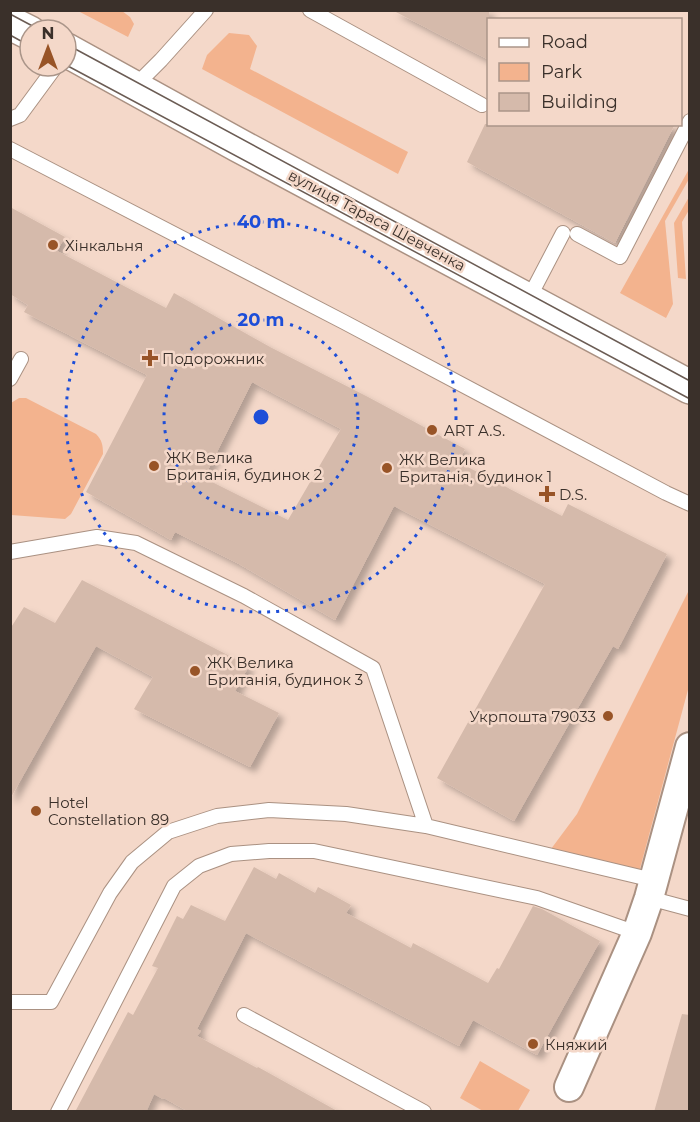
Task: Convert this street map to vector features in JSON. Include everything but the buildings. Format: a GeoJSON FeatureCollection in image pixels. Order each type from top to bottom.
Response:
{"type":"FeatureCollection","features":[{"type":"Feature","properties":{"kind":"main road","name":"вулиця Тараса Шевченка"},"geometry":{"type":"LineString","coordinates":[[78,61],[134,87],[690,387]]}},
{"type":"Feature","properties":{"kind":"street"},"geometry":{"type":"LineString","coordinates":[[569,1087],[637,933],[690,747]]}},
{"type":"Feature","properties":{"kind":"lane"},"geometry":{"type":"LineString","coordinates":[[134,87],[206,10]]}},
{"type":"Feature","properties":{"kind":"lane"},"geometry":{"type":"LineString","coordinates":[[310,10],[482,105]]}},
{"type":"Feature","properties":{"kind":"lane"},"geometry":{"type":"LineString","coordinates":[[10,119],[20,115],[47,78]]}},
{"type":"Feature","properties":{"kind":"lane"},"geometry":{"type":"LineString","coordinates":[[528,300],[570,233],[620,257],[690,121]]}},
{"type":"Feature","properties":{"kind":"lane"},"geometry":{"type":"LineString","coordinates":[[10,149],[690,504]]}},
{"type":"Feature","properties":{"kind":"lane"},"geometry":{"type":"LineString","coordinates":[[10,379],[21,359]]}},
{"type":"Feature","properties":{"kind":"lane"},"geometry":{"type":"LineString","coordinates":[[10,552],[97,537],[136,543],[244,596],[373,668],[426,826]]}},
{"type":"Feature","properties":{"kind":"lane"},"geometry":{"type":"LineString","coordinates":[[10,1002],[51,1002],[110,893],[132,862],[168,832],[217,816],[269,810],[346,814],[426,826],[651,889],[690,909]]}},
{"type":"Feature","properties":{"kind":"lane"},"geometry":{"type":"LineString","coordinates":[[58,1112],[174,886],[199,866],[231,854],[314,851],[537,898],[637,933]]}},
{"type":"Feature","properties":{"kind":"lane"},"geometry":{"type":"LineString","coordinates":[[244,1015],[424,1112]]}},
{"type":"Feature","properties":{"kind":"green space"},"geometry":{"type":"Polygon","coordinates":[[[78,11],[122,11],[130,17],[134,24],[128,37],[78,11]]]}},
{"type":"Feature","properties":{"kind":"green space"},"geometry":{"type":"Polygon","coordinates":[[[229,33],[249,35],[257,46],[250,69],[408,152],[398,174],[202,69],[207,55],[229,33]]]}},
{"type":"Feature","properties":{"kind":"green space"},"geometry":{"type":"Polygon","coordinates":[[[689,169],[689,179],[665,221],[673,304],[666,318],[620,293],[689,169]]]}},
{"type":"Feature","properties":{"kind":"green space"},"geometry":{"type":"Polygon","coordinates":[[[689,197],[689,210],[682,222],[686,279],[678,278],[674,223],[689,197]]]}},
{"type":"Feature","properties":{"kind":"green space"},"geometry":{"type":"Polygon","coordinates":[[[19,398],[26,398],[96,434],[102,443],[103,454],[71,514],[65,519],[11,515],[11,403],[19,398]]]}},
{"type":"Feature","properties":{"kind":"green space"},"geometry":{"type":"Polygon","coordinates":[[[689,590],[689,686],[638,876],[551,849],[577,814],[689,590]]]}},
{"type":"Feature","properties":{"kind":"green space"},"geometry":{"type":"Polygon","coordinates":[[[480,1061],[530,1090],[518,1111],[483,1111],[460,1098],[480,1061]]]}},
{"type":"Feature","properties":{"kind":"tram line"},"geometry":{"type":"LineString","coordinates":[[10,14],[18,18]]}},
{"type":"Feature","properties":{"kind":"tram line"},"geometry":{"type":"LineString","coordinates":[[10,35],[18,39]]}},
{"type":"Feature","properties":{"kind":"tram line"},"geometry":{"type":"LineString","coordinates":[[78,50],[690,381]]}},
{"type":"Feature","properties":{"kind":"tram line"},"geometry":{"type":"LineString","coordinates":[[78,71],[690,399]]}},
{"type":"Feature","properties":{"kind":"place","name":"Хінкальня"},"geometry":{"type":"Point","coordinates":[53,245]}},
{"type":"Feature","properties":{"kind":"place","name":"Подорожник"},"geometry":{"type":"Point","coordinates":[150,358]}},
{"type":"Feature","properties":{"kind":"place","name":"ART A.S."},"geometry":{"type":"Point","coordinates":[432,430]}},
{"type":"Feature","properties":{"kind":"place","name":"ЖК Велика Британія, будинок 2"},"geometry":{"type":"Point","coordinates":[154,466]}},
{"type":"Feature","properties":{"kind":"place","name":"ЖК Велика Британія, будинок 1"},"geometry":{"type":"Point","coordinates":[387,468]}},
{"type":"Feature","properties":{"kind":"place","name":"D.S."},"geometry":{"type":"Point","coordinates":[547,494]}},
{"type":"Feature","properties":{"kind":"place","name":"ЖК Велика Британія, будинок 3"},"geometry":{"type":"Point","coordinates":[195,671]}},
{"type":"Feature","properties":{"kind":"place","name":"Укрпошта 79033"},"geometry":{"type":"Point","coordinates":[608,716]}},
{"type":"Feature","properties":{"kind":"place","name":"Hotel Constellation 89"},"geometry":{"type":"Point","coordinates":[36,811]}},
{"type":"Feature","properties":{"kind":"place","name":"Княжий"},"geometry":{"type":"Point","coordinates":[533,1044]}}]}
